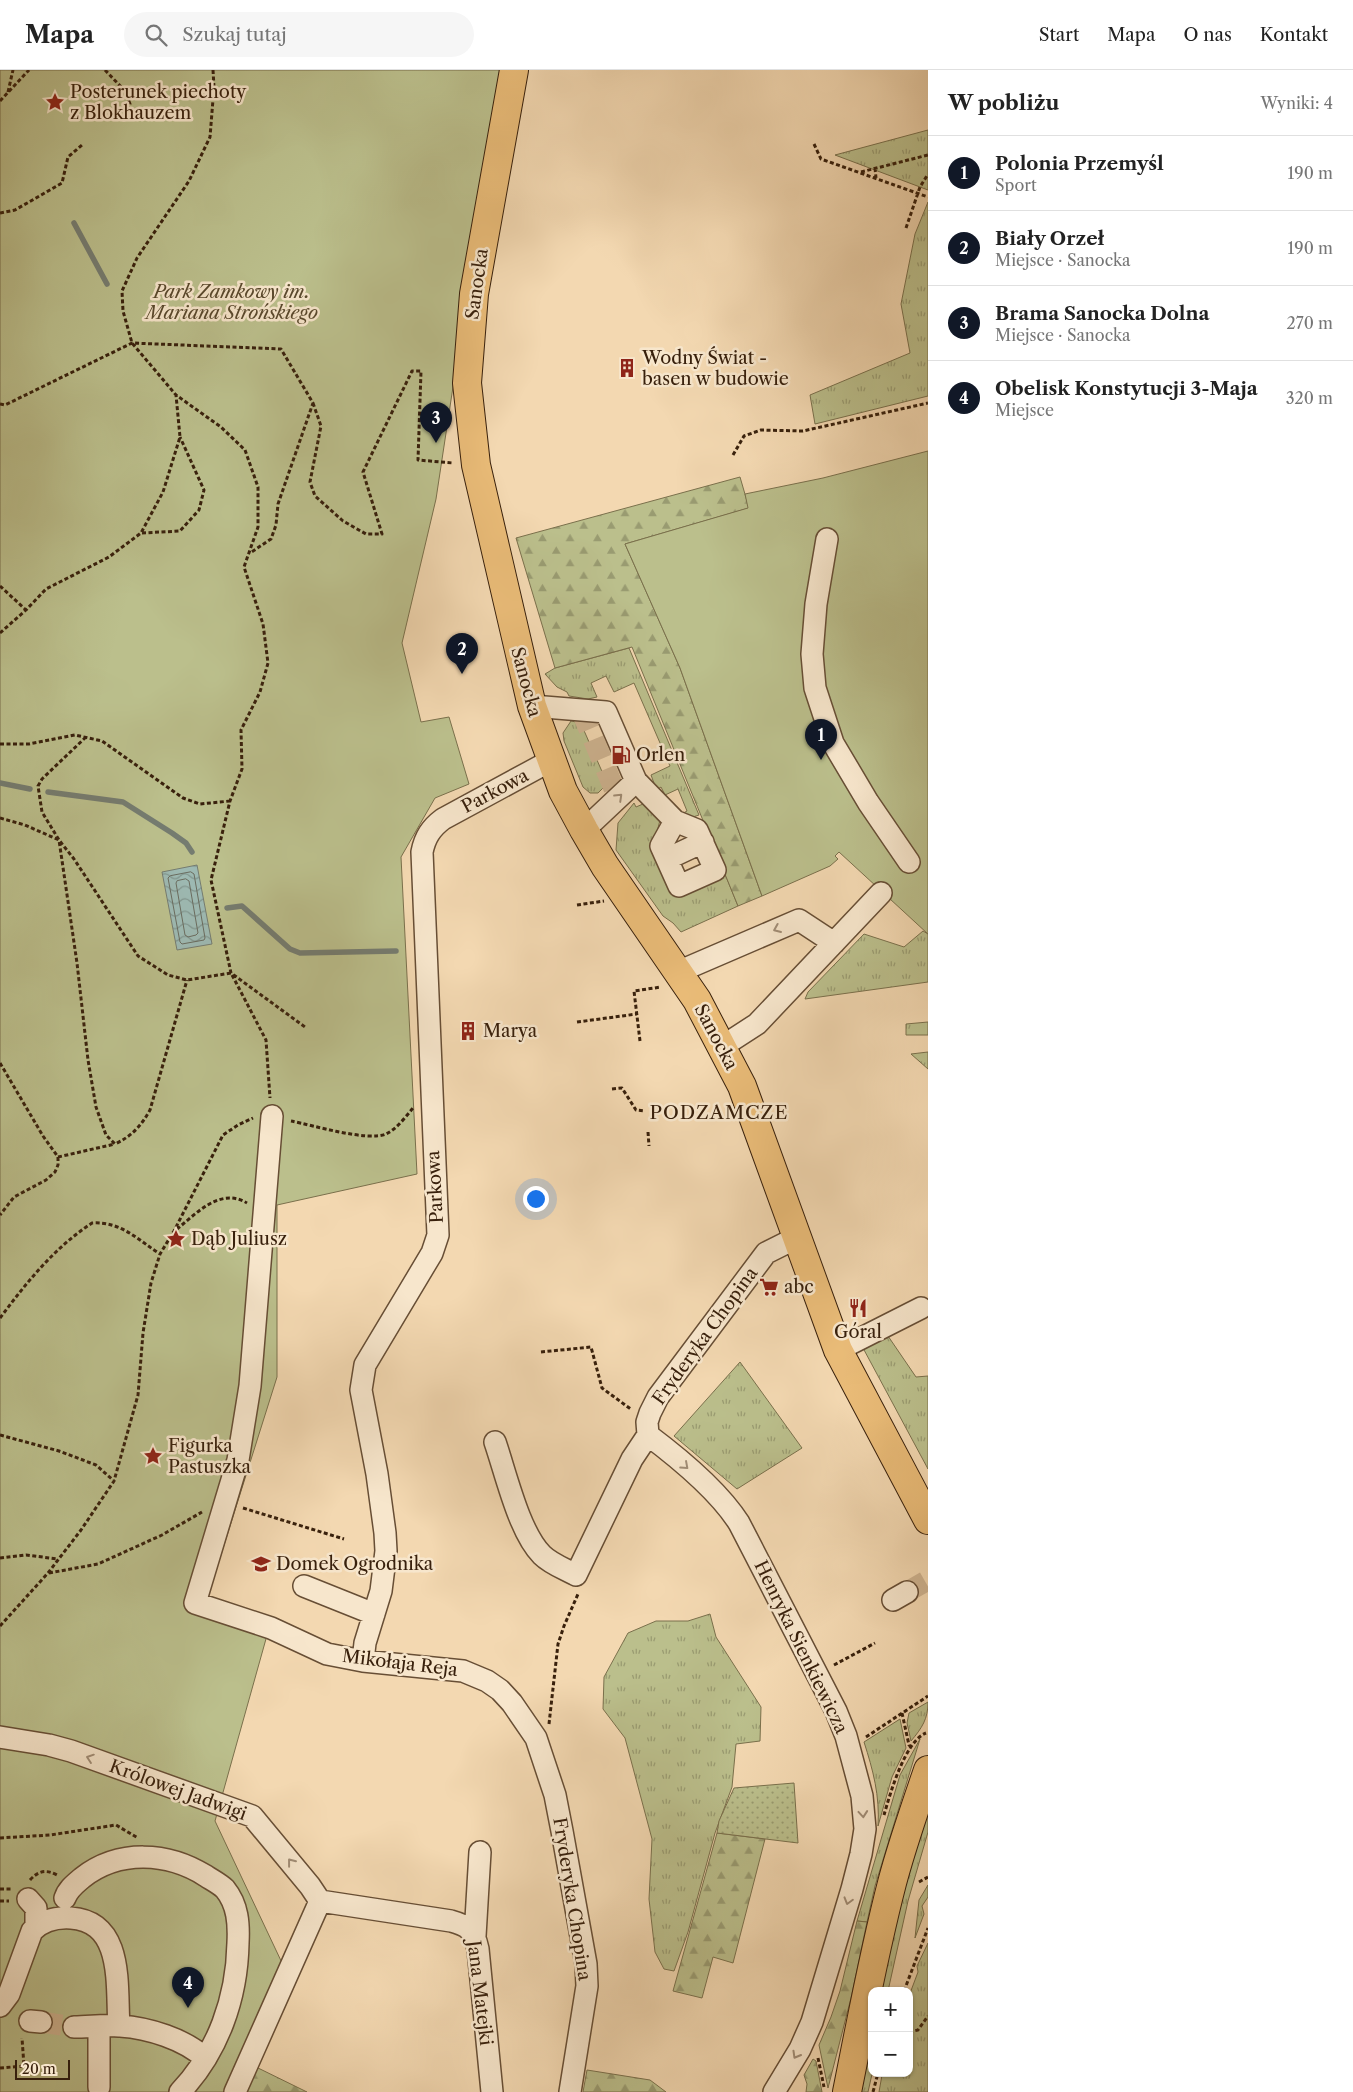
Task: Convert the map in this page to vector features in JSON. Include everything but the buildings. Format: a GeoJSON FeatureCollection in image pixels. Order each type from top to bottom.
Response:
{"type":"FeatureCollection","features":[{"type":"Feature","properties":{"kind":"main road","name":"Sanocka"},"geometry":{"type":"LineString","coordinates":[[514,70],[474,294],[467,383],[476,466],[532,706],[550,761],[563,791],[584,830],[605,866],[697,1000],[742,1086],[838,1350],[928,1520]]}},
{"type":"Feature","properties":{"kind":"main road"},"geometry":{"type":"LineString","coordinates":[[847,2092],[892,1883],[906,1834],[928,1770]]}},
{"type":"Feature","properties":{"kind":"street"},"geometry":{"type":"LineString","coordinates":[[827,539],[815,614],[812,654],[815,688],[833,743],[868,802],[909,862]]}},
{"type":"Feature","properties":{"kind":"street"},"geometry":{"type":"LineString","coordinates":[[532,706],[606,712],[636,781],[675,821],[698,830],[715,870],[679,886],[661,846],[675,821]]}},
{"type":"Feature","properties":{"kind":"street","name":"Parkowa"},"geometry":{"type":"LineString","coordinates":[[363,1661],[365,1643],[381,1591],[386,1551],[377,1474],[361,1382],[365,1366],[432,1253],[436,1243],[438,1226],[422,852],[424,842],[429,832],[443,819],[550,761]]}},
{"type":"Feature","properties":{"kind":"street"},"geometry":{"type":"LineString","coordinates":[[584,830],[636,781]]}},
{"type":"Feature","properties":{"kind":"street"},"geometry":{"type":"LineString","coordinates":[[670,866],[706,850]]}},
{"type":"Feature","properties":{"kind":"street"},"geometry":{"type":"LineString","coordinates":[[722,1046],[757,1024],[881,893]]}},
{"type":"Feature","properties":{"kind":"street"},"geometry":{"type":"LineString","coordinates":[[678,972],[799,920],[834,943]]}},
{"type":"Feature","properties":{"kind":"street"},"geometry":{"type":"LineString","coordinates":[[226,1503],[238,1460],[250,1386],[272,1116]]}},
{"type":"Feature","properties":{"kind":"street","name":"Fryderyka Chopina"},"geometry":{"type":"LineString","coordinates":[[577,1584],[632,1459],[648,1435],[647,1422],[658,1397],[766,1253],[796,1238]]}},
{"type":"Feature","properties":{"kind":"street"},"geometry":{"type":"LineString","coordinates":[[838,1350],[921,1308]]}},
{"type":"Feature","properties":{"kind":"street","name":"Henryka Sienkiewicza"},"geometry":{"type":"LineString","coordinates":[[648,1435],[664,1446],[727,1504],[739,1523],[836,1711],[856,1766],[862,1796],[865,1829],[861,1854],[826,1976],[812,2022],[800,2049],[774,2092]]}},
{"type":"Feature","properties":{"kind":"street"},"geometry":{"type":"LineString","coordinates":[[495,1442],[515,1502],[534,1546],[544,1557],[577,1584]]}},
{"type":"Feature","properties":{"kind":"street","name":"Mikołaja Reja"},"geometry":{"type":"LineString","coordinates":[[226,1503],[195,1603],[271,1628],[328,1654],[363,1661],[450,1669],[474,1674],[500,1690],[542,1733]]}},
{"type":"Feature","properties":{"kind":"street"},"geometry":{"type":"LineString","coordinates":[[304,1586],[374,1614]]}},
{"type":"Feature","properties":{"kind":"street","name":"Fryderyka Chopina"},"geometry":{"type":"LineString","coordinates":[[542,1733],[586,1964],[586,1994],[570,2092]]}},
{"type":"Feature","properties":{"kind":"street","name":"Królowej Jadwigi"},"geometry":{"type":"LineString","coordinates":[[0,1737],[49,1745],[71,1751],[252,1816],[320,1901]]}},
{"type":"Feature","properties":{"kind":"street"},"geometry":{"type":"LineString","coordinates":[[475,1936],[480,1852]]}},
{"type":"Feature","properties":{"kind":"street"},"geometry":{"type":"LineString","coordinates":[[0,2006],[10,1994],[32,1931],[57,1908],[87,1874],[101,1866],[131,1858],[158,1856],[197,1870],[224,1888],[234,1904],[239,1926],[238,1960],[233,1990],[222,2027],[191,2080],[180,2092]]}},
{"type":"Feature","properties":{"kind":"street"},"geometry":{"type":"LineString","coordinates":[[28,1900],[36,1908],[57,1908]]}},
{"type":"Feature","properties":{"kind":"street"},"geometry":{"type":"LineString","coordinates":[[235,2092],[294,1955],[320,1901]]}},
{"type":"Feature","properties":{"kind":"street","name":"Jana Matejki"},"geometry":{"type":"LineString","coordinates":[[320,1901],[452,1921],[466,1925],[475,1936],[492,2092]]}},
{"type":"Feature","properties":{"kind":"street"},"geometry":{"type":"LineString","coordinates":[[57,1908],[63,1917],[89,1922],[106,1936],[114,1958],[109,2026],[99,2088]]}},
{"type":"Feature","properties":{"kind":"street"},"geometry":{"type":"LineString","coordinates":[[74,2027],[109,2026],[167,2036],[198,2052],[205,2058]]}},
{"type":"Feature","properties":{"kind":"path"},"geometry":{"type":"LineString","coordinates":[[8,93],[13,70]]}},
{"type":"Feature","properties":{"kind":"path"},"geometry":{"type":"LineString","coordinates":[[0,101],[28,70]]}},
{"type":"Feature","properties":{"kind":"path"},"geometry":{"type":"LineString","coordinates":[[105,70],[125,91],[130,104],[124,118]]}},
{"type":"Feature","properties":{"kind":"path"},"geometry":{"type":"LineString","coordinates":[[213,70],[214,86],[210,137],[189,181],[136,258],[122,292],[123,311],[132,343],[176,395],[222,427],[245,450],[258,487],[258,527],[244,567],[262,624],[268,663],[260,692],[241,730],[242,769],[230,801],[211,880],[231,972],[266,1040],[272,1116]]}},
{"type":"Feature","properties":{"kind":"path"},"geometry":{"type":"LineString","coordinates":[[814,144],[821,159],[928,196]]}},
{"type":"Feature","properties":{"kind":"path"},"geometry":{"type":"LineString","coordinates":[[0,213],[15,210],[62,183],[68,157],[82,145]]}},
{"type":"Feature","properties":{"kind":"path"},"geometry":{"type":"LineString","coordinates":[[859,172],[928,155]]}},
{"type":"Feature","properties":{"kind":"path"},"geometry":{"type":"LineString","coordinates":[[875,168],[876,178]]}},
{"type":"Feature","properties":{"kind":"path"},"geometry":{"type":"LineString","coordinates":[[906,228],[918,193],[928,174]]}},
{"type":"Feature","properties":{"kind":"path"},"geometry":{"type":"LineString","coordinates":[[0,404],[5,405],[132,343],[281,349],[313,402],[321,426],[310,482],[314,496],[343,521],[366,534],[382,534],[363,472],[412,371],[421,371],[418,460],[455,463]]}},
{"type":"Feature","properties":{"kind":"path"},"geometry":{"type":"LineString","coordinates":[[141,533],[180,531],[199,510],[204,490],[180,437],[176,395]]}},
{"type":"Feature","properties":{"kind":"path"},"geometry":{"type":"LineString","coordinates":[[249,553],[271,539],[276,525],[278,504],[313,402]]}},
{"type":"Feature","properties":{"kind":"path"},"geometry":{"type":"LineString","coordinates":[[733,455],[744,436],[761,430],[803,431],[928,403]]}},
{"type":"Feature","properties":{"kind":"path"},"geometry":{"type":"LineString","coordinates":[[0,633],[46,589],[109,557],[141,533],[163,492],[180,437]]}},
{"type":"Feature","properties":{"kind":"path"},"geometry":{"type":"LineString","coordinates":[[0,586],[26,610]]}},
{"type":"Feature","properties":{"kind":"path"},"geometry":{"type":"LineString","coordinates":[[0,744],[29,744],[75,735],[86,737],[102,741],[182,798],[200,804],[230,801]]}},
{"type":"Feature","properties":{"kind":"path"},"geometry":{"type":"LineString","coordinates":[[86,737],[42,779],[38,786],[42,812],[138,956],[168,976],[187,980],[231,972],[305,1027]]}},
{"type":"Feature","properties":{"kind":"path"},"geometry":{"type":"LineString","coordinates":[[0,818],[25,825],[59,840]]}},
{"type":"Feature","properties":{"kind":"path"},"geometry":{"type":"LineString","coordinates":[[59,840],[96,1107],[106,1135],[115,1144]]}},
{"type":"Feature","properties":{"kind":"path"},"geometry":{"type":"LineString","coordinates":[[577,905],[612,900]]}},
{"type":"Feature","properties":{"kind":"path"},"geometry":{"type":"LineString","coordinates":[[58,1156],[115,1144],[127,1138],[140,1127],[150,1110],[187,980]]}},
{"type":"Feature","properties":{"kind":"path"},"geometry":{"type":"LineString","coordinates":[[640,1042],[634,991],[653,988]]}},
{"type":"Feature","properties":{"kind":"path"},"geometry":{"type":"LineString","coordinates":[[577,1022],[636,1014]]}},
{"type":"Feature","properties":{"kind":"path"},"geometry":{"type":"LineString","coordinates":[[0,1063],[43,1136],[58,1156],[58,1165],[55,1172],[46,1180],[14,1197],[0,1214]]}},
{"type":"Feature","properties":{"kind":"path"},"geometry":{"type":"LineString","coordinates":[[612,1089],[622,1088],[636,1110],[645,1111]]}},
{"type":"Feature","properties":{"kind":"path"},"geometry":{"type":"LineString","coordinates":[[0,1626],[59,1560],[82,1530],[114,1481],[138,1395],[143,1333],[151,1283],[160,1254],[174,1231],[223,1135],[238,1124],[262,1114],[376,1137],[394,1129],[417,1103],[431,1094]]}},
{"type":"Feature","properties":{"kind":"path"},"geometry":{"type":"LineString","coordinates":[[648,1132],[649,1146]]}},
{"type":"Feature","properties":{"kind":"path"},"geometry":{"type":"LineString","coordinates":[[174,1231],[209,1203],[228,1197],[242,1200],[264,1214]]}},
{"type":"Feature","properties":{"kind":"path"},"geometry":{"type":"LineString","coordinates":[[0,1318],[45,1262],[92,1223],[101,1222],[124,1229],[160,1254]]}},
{"type":"Feature","properties":{"kind":"path"},"geometry":{"type":"LineString","coordinates":[[541,1352],[591,1347],[602,1388],[636,1413]]}},
{"type":"Feature","properties":{"kind":"path"},"geometry":{"type":"LineString","coordinates":[[0,1435],[49,1448],[96,1465],[114,1481]]}},
{"type":"Feature","properties":{"kind":"path"},"geometry":{"type":"LineString","coordinates":[[48,1573],[98,1564],[162,1535],[202,1512],[226,1503],[344,1539]]}},
{"type":"Feature","properties":{"kind":"path"},"geometry":{"type":"LineString","coordinates":[[0,1558],[26,1556],[59,1560]]}},
{"type":"Feature","properties":{"kind":"path"},"geometry":{"type":"LineString","coordinates":[[542,1733],[558,1644],[577,1584]]}},
{"type":"Feature","properties":{"kind":"path"},"geometry":{"type":"LineString","coordinates":[[838,1663],[875,1643]]}},
{"type":"Feature","properties":{"kind":"path"},"geometry":{"type":"LineString","coordinates":[[868,1736],[928,1696]]}},
{"type":"Feature","properties":{"kind":"path"},"geometry":{"type":"LineString","coordinates":[[902,1713],[911,1747]]}},
{"type":"Feature","properties":{"kind":"path"},"geometry":{"type":"LineString","coordinates":[[882,1822],[897,1773],[911,1747],[926,1732]]}},
{"type":"Feature","properties":{"kind":"path"},"geometry":{"type":"LineString","coordinates":[[0,1838],[50,1835],[116,1825],[133,1833],[158,1856]]}},
{"type":"Feature","properties":{"kind":"path"},"geometry":{"type":"LineString","coordinates":[[38,1873],[46,1871],[54,1873]]}},
{"type":"Feature","properties":{"kind":"path"},"geometry":{"type":"LineString","coordinates":[[919,1882],[928,1877]]}},
{"type":"Feature","properties":{"kind":"path"},"geometry":{"type":"LineString","coordinates":[[906,1987],[928,1928]]}},
{"type":"Feature","properties":{"kind":"path"},"geometry":{"type":"LineString","coordinates":[[913,2031],[918,2030],[928,2016]]}},
{"type":"Feature","properties":{"kind":"path"},"geometry":{"type":"LineString","coordinates":[[0,2068],[24,2066],[31,2025]]}},
{"type":"Feature","properties":{"kind":"path"},"geometry":{"type":"LineString","coordinates":[[816,2051],[825,2092]]}},
{"type":"Feature","properties":{"kind":"path"},"geometry":{"type":"LineString","coordinates":[[873,2092],[877,2077]]}},
{"type":"Feature","properties":{"kind":"green space","name":"Park Zamkowy im. Mariana Strońskiego"},"geometry":{"type":"Polygon","coordinates":[[[0,70],[501,70],[436,499],[402,643],[421,722],[449,717],[469,784],[435,798],[401,857],[417,1174],[277,1205],[277,1377],[207,1599],[271,1621],[215,1821],[283,1965],[232,2092],[0,2092],[0,70]]]}},
{"type":"Feature","properties":{"kind":"green space"},"geometry":{"type":"Polygon","coordinates":[[[928,130],[928,190],[835,155],[928,130]]]}},
{"type":"Feature","properties":{"kind":"green space"},"geometry":{"type":"Polygon","coordinates":[[[928,202],[928,396],[815,424],[810,395],[910,353],[901,304],[915,234],[928,202]]]}},
{"type":"Feature","properties":{"kind":"green space"},"geometry":{"type":"Polygon","coordinates":[[[928,451],[928,934],[839,852],[835,856],[838,859],[830,866],[762,896],[680,668],[625,544],[748,508],[745,494],[823,478],[928,451]]]}},
{"type":"Feature","properties":{"kind":"green space"},"geometry":{"type":"Polygon","coordinates":[[[740,477],[749,508],[625,544],[680,668],[762,896],[738,906],[632,647],[555,668],[516,538],[740,477]]]}},
{"type":"Feature","properties":{"kind":"green space"},"geometry":{"type":"Polygon","coordinates":[[[629,648],[699,815],[687,819],[680,815],[687,811],[678,789],[665,795],[661,787],[658,789],[658,794],[651,775],[670,766],[634,683],[614,692],[606,676],[591,683],[597,697],[588,699],[569,696],[567,692],[557,687],[545,674],[555,668],[629,648]]]}},
{"type":"Feature","properties":{"kind":"green space"},"geometry":{"type":"Polygon","coordinates":[[[571,721],[582,726],[604,776],[605,786],[598,793],[590,793],[583,787],[564,741],[563,733],[571,721]]]}},
{"type":"Feature","properties":{"kind":"green space"},"geometry":{"type":"Polygon","coordinates":[[[642,801],[660,820],[656,836],[677,895],[725,874],[738,906],[681,932],[663,916],[616,850],[618,823],[634,803],[636,807],[643,804],[642,801]]]}},
{"type":"Feature","properties":{"kind":"green space"},"geometry":{"type":"Polygon","coordinates":[[[923,931],[928,934],[928,982],[805,999],[808,992],[864,934],[904,947],[923,931]]]}},
{"type":"Feature","properties":{"kind":"green space"},"geometry":{"type":"Polygon","coordinates":[[[928,1022],[928,1035],[906,1035],[906,1024],[928,1022]]]}},
{"type":"Feature","properties":{"kind":"green space"},"geometry":{"type":"Polygon","coordinates":[[[928,1052],[928,1069],[911,1054],[928,1052]]]}},
{"type":"Feature","properties":{"kind":"green space"},"geometry":{"type":"Polygon","coordinates":[[[888,1336],[916,1377],[928,1376],[928,1469],[863,1348],[888,1336]]]}},
{"type":"Feature","properties":{"kind":"green space"},"geometry":{"type":"Polygon","coordinates":[[[740,1362],[802,1448],[737,1489],[674,1436],[740,1362]]]}},
{"type":"Feature","properties":{"kind":"green space"},"geometry":{"type":"Polygon","coordinates":[[[710,1614],[716,1637],[761,1707],[760,1741],[736,1744],[732,1787],[715,1833],[688,1932],[674,1971],[664,1969],[655,1952],[649,1899],[652,1839],[625,1738],[603,1709],[604,1677],[628,1633],[656,1621],[688,1621],[710,1614]]]}},
{"type":"Feature","properties":{"kind":"green space"},"geometry":{"type":"Polygon","coordinates":[[[928,1702],[924,1723],[911,1741],[907,1723],[909,1713],[928,1702]]]}},
{"type":"Feature","properties":{"kind":"green space"},"geometry":{"type":"Polygon","coordinates":[[[900,1719],[906,1748],[892,1777],[878,1826],[878,1804],[875,1783],[864,1742],[900,1719]]]}},
{"type":"Feature","properties":{"kind":"green space"},"geometry":{"type":"Polygon","coordinates":[[[920,1739],[875,1886],[867,1922],[857,1921],[900,1775],[920,1739]]]}},
{"type":"Feature","properties":{"kind":"green space"},"geometry":{"type":"Polygon","coordinates":[[[794,1783],[798,1843],[717,1833],[719,1821],[734,1788],[794,1783]]]}},
{"type":"Feature","properties":{"kind":"green space"},"geometry":{"type":"Polygon","coordinates":[[[928,1812],[928,1832],[908,1901],[889,1987],[881,1987],[906,1877],[928,1812]]]}},
{"type":"Feature","properties":{"kind":"green space"},"geometry":{"type":"Polygon","coordinates":[[[717,1833],[765,1839],[733,1963],[713,1957],[702,1998],[673,1991],[717,1833]]]}},
{"type":"Feature","properties":{"kind":"green space"},"geometry":{"type":"Polygon","coordinates":[[[928,1885],[928,1897],[922,1906],[924,1914],[915,1938],[919,1900],[928,1885]]]}},
{"type":"Feature","properties":{"kind":"green space"},"geometry":{"type":"Polygon","coordinates":[[[857,1921],[867,1922],[851,1998],[828,2088],[819,2045],[840,1991],[857,1921]]]}},
{"type":"Feature","properties":{"kind":"green space"},"geometry":{"type":"Polygon","coordinates":[[[928,1943],[928,2092],[879,2092],[882,2077],[913,2077],[912,1987],[918,1972],[917,1966],[928,1943]]]}},
{"type":"Feature","properties":{"kind":"green space"},"geometry":{"type":"Polygon","coordinates":[[[868,2049],[868,2077],[871,2077],[868,2092],[859,2092],[868,2049]]]}},
{"type":"Feature","properties":{"kind":"green space"},"geometry":{"type":"Polygon","coordinates":[[[813,2059],[816,2061],[822,2092],[806,2092],[807,2084],[804,2075],[813,2059]]]}},
{"type":"Feature","properties":{"kind":"green space"},"geometry":{"type":"Polygon","coordinates":[[[254,2066],[307,2092],[244,2092],[254,2066]]]}},
{"type":"Feature","properties":{"kind":"green space"},"geometry":{"type":"Polygon","coordinates":[[[587,2070],[650,2080],[666,2092],[583,2092],[587,2070]]]}},
{"type":"Feature","properties":{"kind":"water"},"geometry":{"type":"Polygon","coordinates":[[[197,865],[212,944],[177,950],[162,872],[197,865]]]}},
{"type":"Feature","properties":{"kind":"waterway"},"geometry":{"type":"LineString","coordinates":[[74,223],[107,284]]}},
{"type":"Feature","properties":{"kind":"waterway"},"geometry":{"type":"LineString","coordinates":[[0,783],[30,789]]}},
{"type":"Feature","properties":{"kind":"waterway"},"geometry":{"type":"LineString","coordinates":[[48,792],[123,802],[186,843],[192,852]]}},
{"type":"Feature","properties":{"kind":"waterway"},"geometry":{"type":"LineString","coordinates":[[227,908],[242,906],[290,949],[300,953],[396,951]]}},
{"type":"Feature","properties":{"kind":"tunnel"},"geometry":{"type":"LineString","coordinates":[[581,710],[618,798]]}},
{"type":"Feature","properties":{"kind":"tunnel"},"geometry":{"type":"LineString","coordinates":[[907,1592],[928,1580]]}},
{"type":"Feature","properties":{"kind":"tunnel"},"geometry":{"type":"LineString","coordinates":[[41,2022],[74,2027]]}},
{"type":"Feature","properties":{"kind":"place","name":"Posterunek piechoty z Blokhauzem"},"geometry":{"type":"Point","coordinates":[55,102]}},
{"type":"Feature","properties":{"kind":"place","name":"Wodny Świat - basen w budowie"},"geometry":{"type":"Point","coordinates":[627,368]}},
{"type":"Feature","properties":{"kind":"place","name":"Brama Sanocka Dolna"},"geometry":{"type":"Point","coordinates":[436,443]}},
{"type":"Feature","properties":{"kind":"place","name":"Biały Orzeł"},"geometry":{"type":"Point","coordinates":[462,674]}},
{"type":"Feature","properties":{"kind":"place","name":"Orlen"},"geometry":{"type":"Point","coordinates":[621,755]}},
{"type":"Feature","properties":{"kind":"place","name":"Polonia Przemyśl"},"geometry":{"type":"Point","coordinates":[821,760]}},
{"type":"Feature","properties":{"kind":"place","name":"Marya"},"geometry":{"type":"Point","coordinates":[468,1031]}},
{"type":"Feature","properties":{"kind":"place","name":"Dąb Juliusz"},"geometry":{"type":"Point","coordinates":[176,1239]}},
{"type":"Feature","properties":{"kind":"place","name":"abc"},"geometry":{"type":"Point","coordinates":[769,1287]}},
{"type":"Feature","properties":{"kind":"place","name":"Góral"},"geometry":{"type":"Point","coordinates":[858,1308]}},
{"type":"Feature","properties":{"kind":"place","name":"Figurka Pastuszka"},"geometry":{"type":"Point","coordinates":[153,1456]}},
{"type":"Feature","properties":{"kind":"place","name":"Domek Ogrodnika"},"geometry":{"type":"Point","coordinates":[261,1564]}},
{"type":"Feature","properties":{"kind":"place","name":"Obelisk Konstytucji 3-Maja"},"geometry":{"type":"Point","coordinates":[188,2008]}},
{"type":"Feature","properties":{"kind":"district","name":"PODZAMCZE"},"geometry":{"type":"Point","coordinates":[719,1112]}}]}
